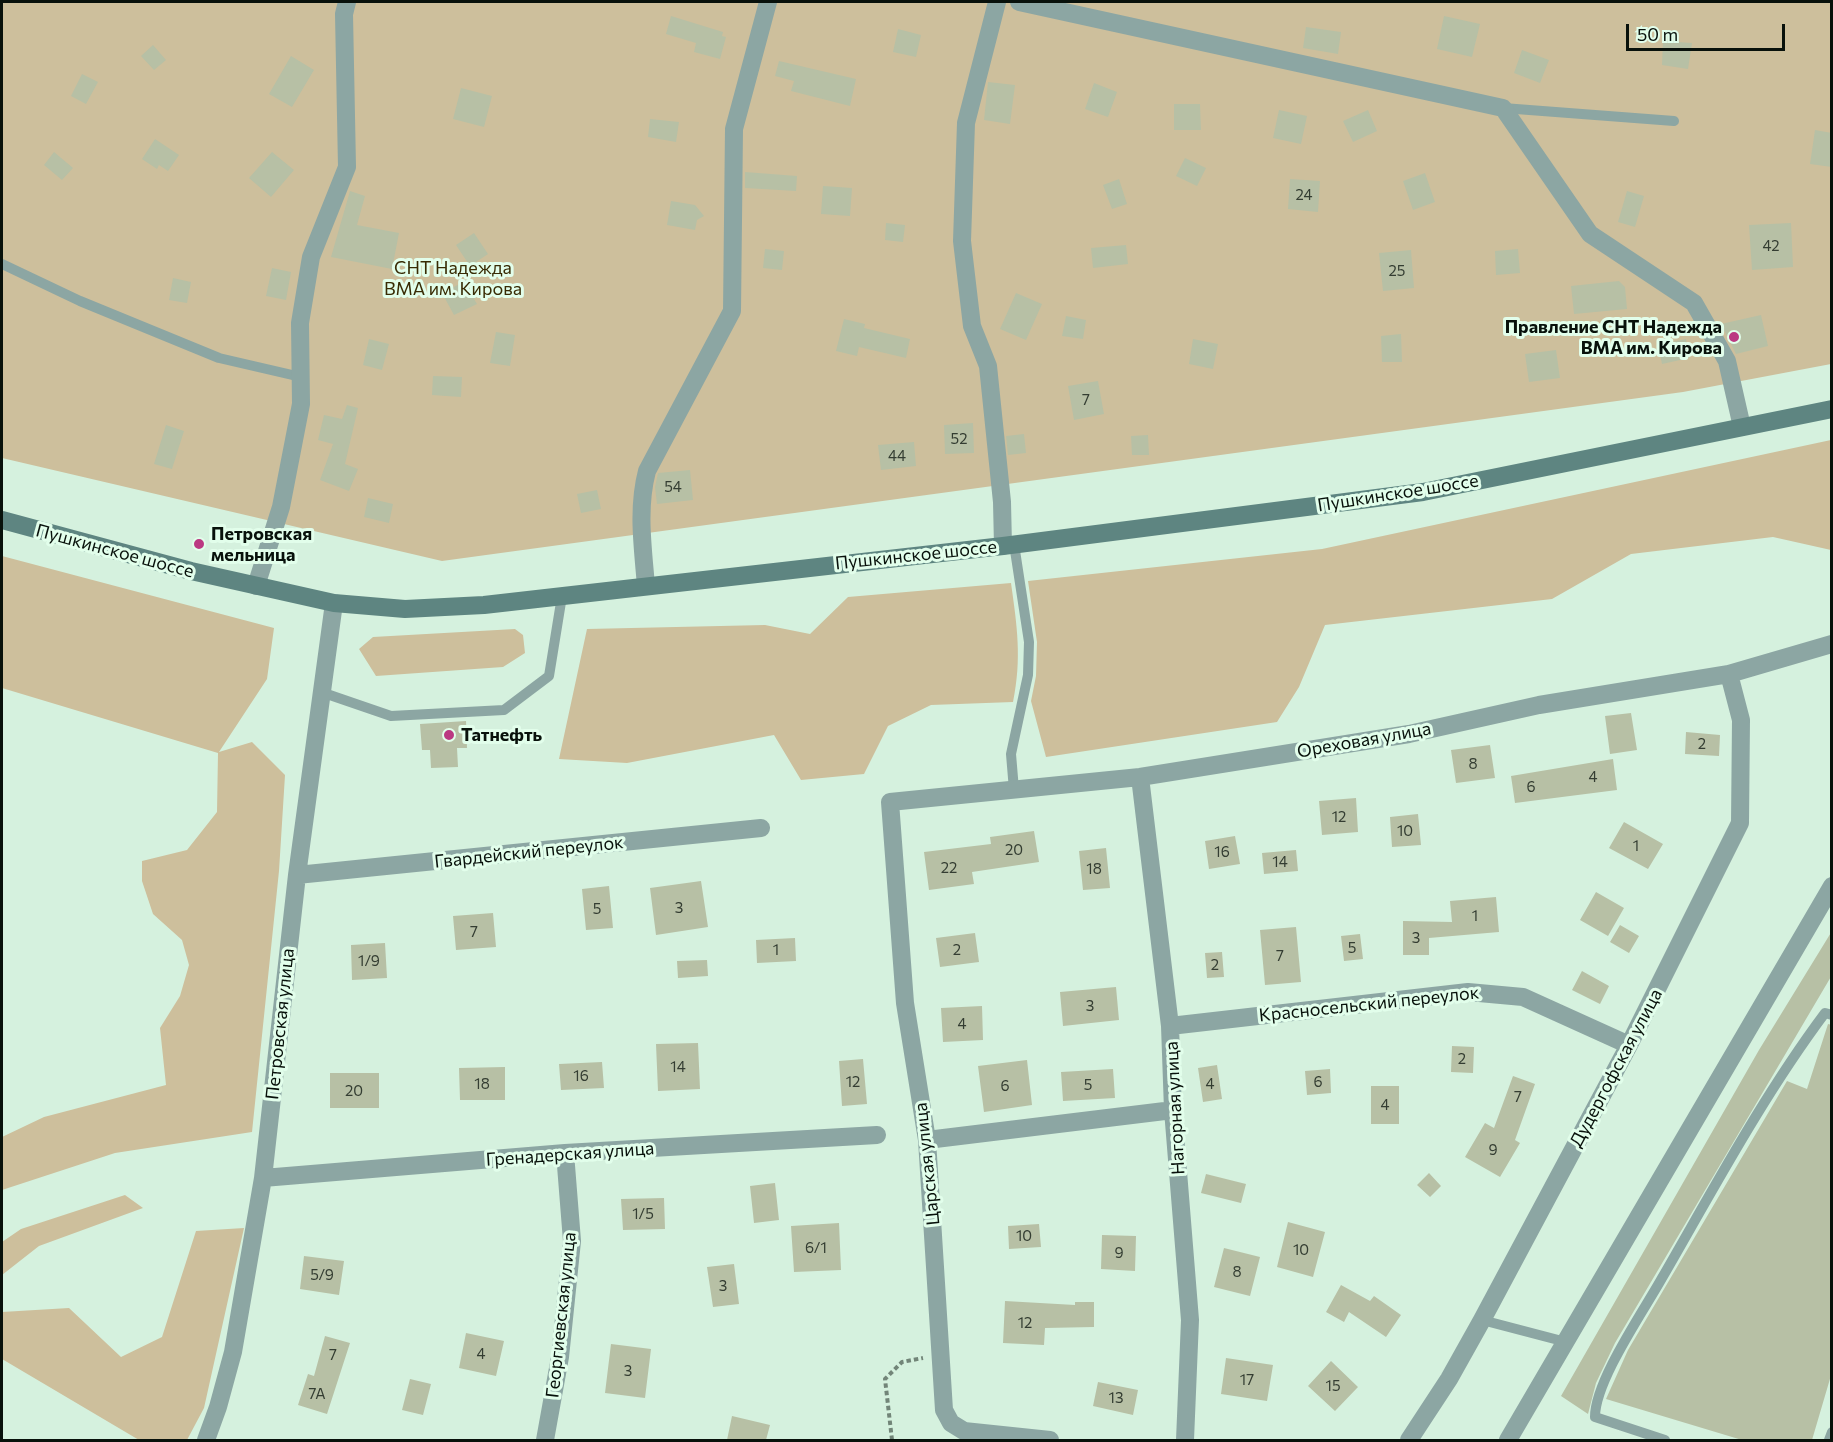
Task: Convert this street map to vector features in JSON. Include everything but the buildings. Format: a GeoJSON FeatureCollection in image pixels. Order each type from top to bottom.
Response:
{"type":"FeatureCollection","features":[{"type":"Feature","properties":{"kind":"main road","name":"Пушкинское шоссе"},"geometry":{"type":"LineString","coordinates":[[2,520],[256,586],[334,603],[405,609],[484,605],[1009,545],[1423,492],[1832,410]]}},
{"type":"Feature","properties":{"kind":"street"},"geometry":{"type":"LineString","coordinates":[[256,586],[281,507],[301,404],[300,323],[311,257],[347,167],[344,14],[347,2]]}},
{"type":"Feature","properties":{"kind":"street"},"geometry":{"type":"LineString","coordinates":[[646,586],[641,526],[643,488],[647,471],[732,311],[734,129],[768,2]]}},
{"type":"Feature","properties":{"kind":"street"},"geometry":{"type":"LineString","coordinates":[[997,2],[966,123],[962,241],[972,326],[988,366],[1002,502],[1009,545]]}},
{"type":"Feature","properties":{"kind":"street"},"geometry":{"type":"LineString","coordinates":[[1019,2],[1503,108],[1590,234],[1694,303],[1727,361],[1742,427]]}},
{"type":"Feature","properties":{"kind":"street","name":"Петровская улица"},"geometry":{"type":"LineString","coordinates":[[206,1440],[219,1407],[233,1352],[263,1178],[297,875],[334,603]]}},
{"type":"Feature","properties":{"kind":"street","name":"Ореховая улица"},"geometry":{"type":"LineString","coordinates":[[890,802],[1140,777],[1409,734],[1539,705],[1729,674],[1832,644]]}},
{"type":"Feature","properties":{"kind":"street","name":"Дудергофская улица"},"geometry":{"type":"LineString","coordinates":[[1409,1440],[1449,1378],[1482,1320],[1629,1045],[1740,823],[1741,720],[1729,674]]}},
{"type":"Feature","properties":{"kind":"street","name":"Нагорная улица"},"geometry":{"type":"LineString","coordinates":[[1140,777],[1170,1026],[1173,1110],[1190,1320],[1185,1440]]}},
{"type":"Feature","properties":{"kind":"street","name":"Царская улица"},"geometry":{"type":"LineString","coordinates":[[890,802],[905,1004],[927,1140],[944,1410],[951,1423],[964,1431],[1050,1440]]}},
{"type":"Feature","properties":{"kind":"street","name":"Гвардейский переулок"},"geometry":{"type":"LineString","coordinates":[[297,875],[761,828]]}},
{"type":"Feature","properties":{"kind":"street"},"geometry":{"type":"LineString","coordinates":[[1510,1440],[1832,886]]}},
{"type":"Feature","properties":{"kind":"street","name":"Красносельский переулок"},"geometry":{"type":"LineString","coordinates":[[1170,1026],[1468,992],[1495,992],[1523,997],[1629,1045]]}},
{"type":"Feature","properties":{"kind":"street"},"geometry":{"type":"LineString","coordinates":[[927,1140],[1173,1110]]}},
{"type":"Feature","properties":{"kind":"street","name":"Гренадерская улица"},"geometry":{"type":"LineString","coordinates":[[263,1178],[565,1153],[877,1135]]}},
{"type":"Feature","properties":{"kind":"street","name":"Георгиевская улица"},"geometry":{"type":"LineString","coordinates":[[545,1440],[560,1357],[572,1241],[565,1153]]}},
{"type":"Feature","properties":{"kind":"lane"},"geometry":{"type":"LineString","coordinates":[[1503,108],[1674,121]]}},
{"type":"Feature","properties":{"kind":"lane"},"geometry":{"type":"LineString","coordinates":[[2,264],[80,302],[219,358],[301,377]]}},
{"type":"Feature","properties":{"kind":"lane"},"geometry":{"type":"LineString","coordinates":[[1009,545],[1029,642],[1028,675],[1011,754],[1014,790]]}},
{"type":"Feature","properties":{"kind":"lane"},"geometry":{"type":"LineString","coordinates":[[321,692],[391,716],[504,710],[549,676],[562,596]]}},
{"type":"Feature","properties":{"kind":"lane"},"geometry":{"type":"LineString","coordinates":[[1665,1440],[1595,1417],[1595,1404],[1622,1348],[1785,1066],[1825,1013],[1832,1015]]}},
{"type":"Feature","properties":{"kind":"lane"},"geometry":{"type":"LineString","coordinates":[[1482,1320],[1566,1342]]}},
{"type":"Feature","properties":{"kind":"lane"},"geometry":{"type":"LineString","coordinates":[[1829,1440],[1832,1432]]}},
{"type":"Feature","properties":{"kind":"path"},"geometry":{"type":"LineString","coordinates":[[892,1440],[885,1379],[902,1362],[941,1355]]}},
{"type":"Feature","properties":{"kind":"green space","name":"СНТ Надежда ВМА им. Кирова"},"geometry":{"type":"Polygon","coordinates":[[[2,2],[1831,2],[1831,364],[1683,392],[442,561],[2,458],[2,2]]]}},
{"type":"Feature","properties":{"kind":"green space"},"geometry":{"type":"Polygon","coordinates":[[[1831,440],[1831,550],[1773,537],[1631,554],[1552,599],[1325,625],[1299,687],[1277,722],[1046,757],[1031,701],[1036,676],[1037,642],[1028,581],[1322,549],[1831,440]]]}},
{"type":"Feature","properties":{"kind":"green space"},"geometry":{"type":"Polygon","coordinates":[[[2,556],[274,628],[267,679],[219,752],[252,742],[285,775],[279,871],[252,1132],[115,1153],[2,1190],[2,1137],[44,1117],[166,1085],[160,1028],[180,996],[189,965],[182,940],[153,914],[142,881],[142,861],[187,850],[217,812],[218,753],[2,688],[2,556]]]}},
{"type":"Feature","properties":{"kind":"green space"},"geometry":{"type":"Polygon","coordinates":[[[1011,583],[1018,656],[1013,702],[931,705],[888,726],[864,774],[801,780],[774,735],[627,763],[559,759],[587,629],[765,625],[810,634],[848,597],[1011,583]]]}},
{"type":"Feature","properties":{"kind":"green space"},"geometry":{"type":"Polygon","coordinates":[[[515,629],[523,635],[525,653],[503,667],[376,676],[359,649],[373,637],[515,629]]]}},
{"type":"Feature","properties":{"kind":"green space"},"geometry":{"type":"Polygon","coordinates":[[[125,1195],[143,1208],[39,1246],[2,1275],[2,1242],[21,1229],[125,1195]]]}},
{"type":"Feature","properties":{"kind":"green space"},"geometry":{"type":"Polygon","coordinates":[[[244,1228],[204,1408],[187,1440],[139,1440],[2,1359],[2,1312],[69,1308],[121,1357],[162,1337],[196,1231],[244,1228]]]}},
{"type":"Feature","properties":{"kind":"place","name":"Правление СНТ Надежда ВМА им. Кирова"},"geometry":{"type":"Point","coordinates":[1734,337]}},
{"type":"Feature","properties":{"kind":"place","name":"Петровская мельница"},"geometry":{"type":"Point","coordinates":[199,544]}},
{"type":"Feature","properties":{"kind":"place","name":"Татнефть"},"geometry":{"type":"Point","coordinates":[449,735]}}]}
